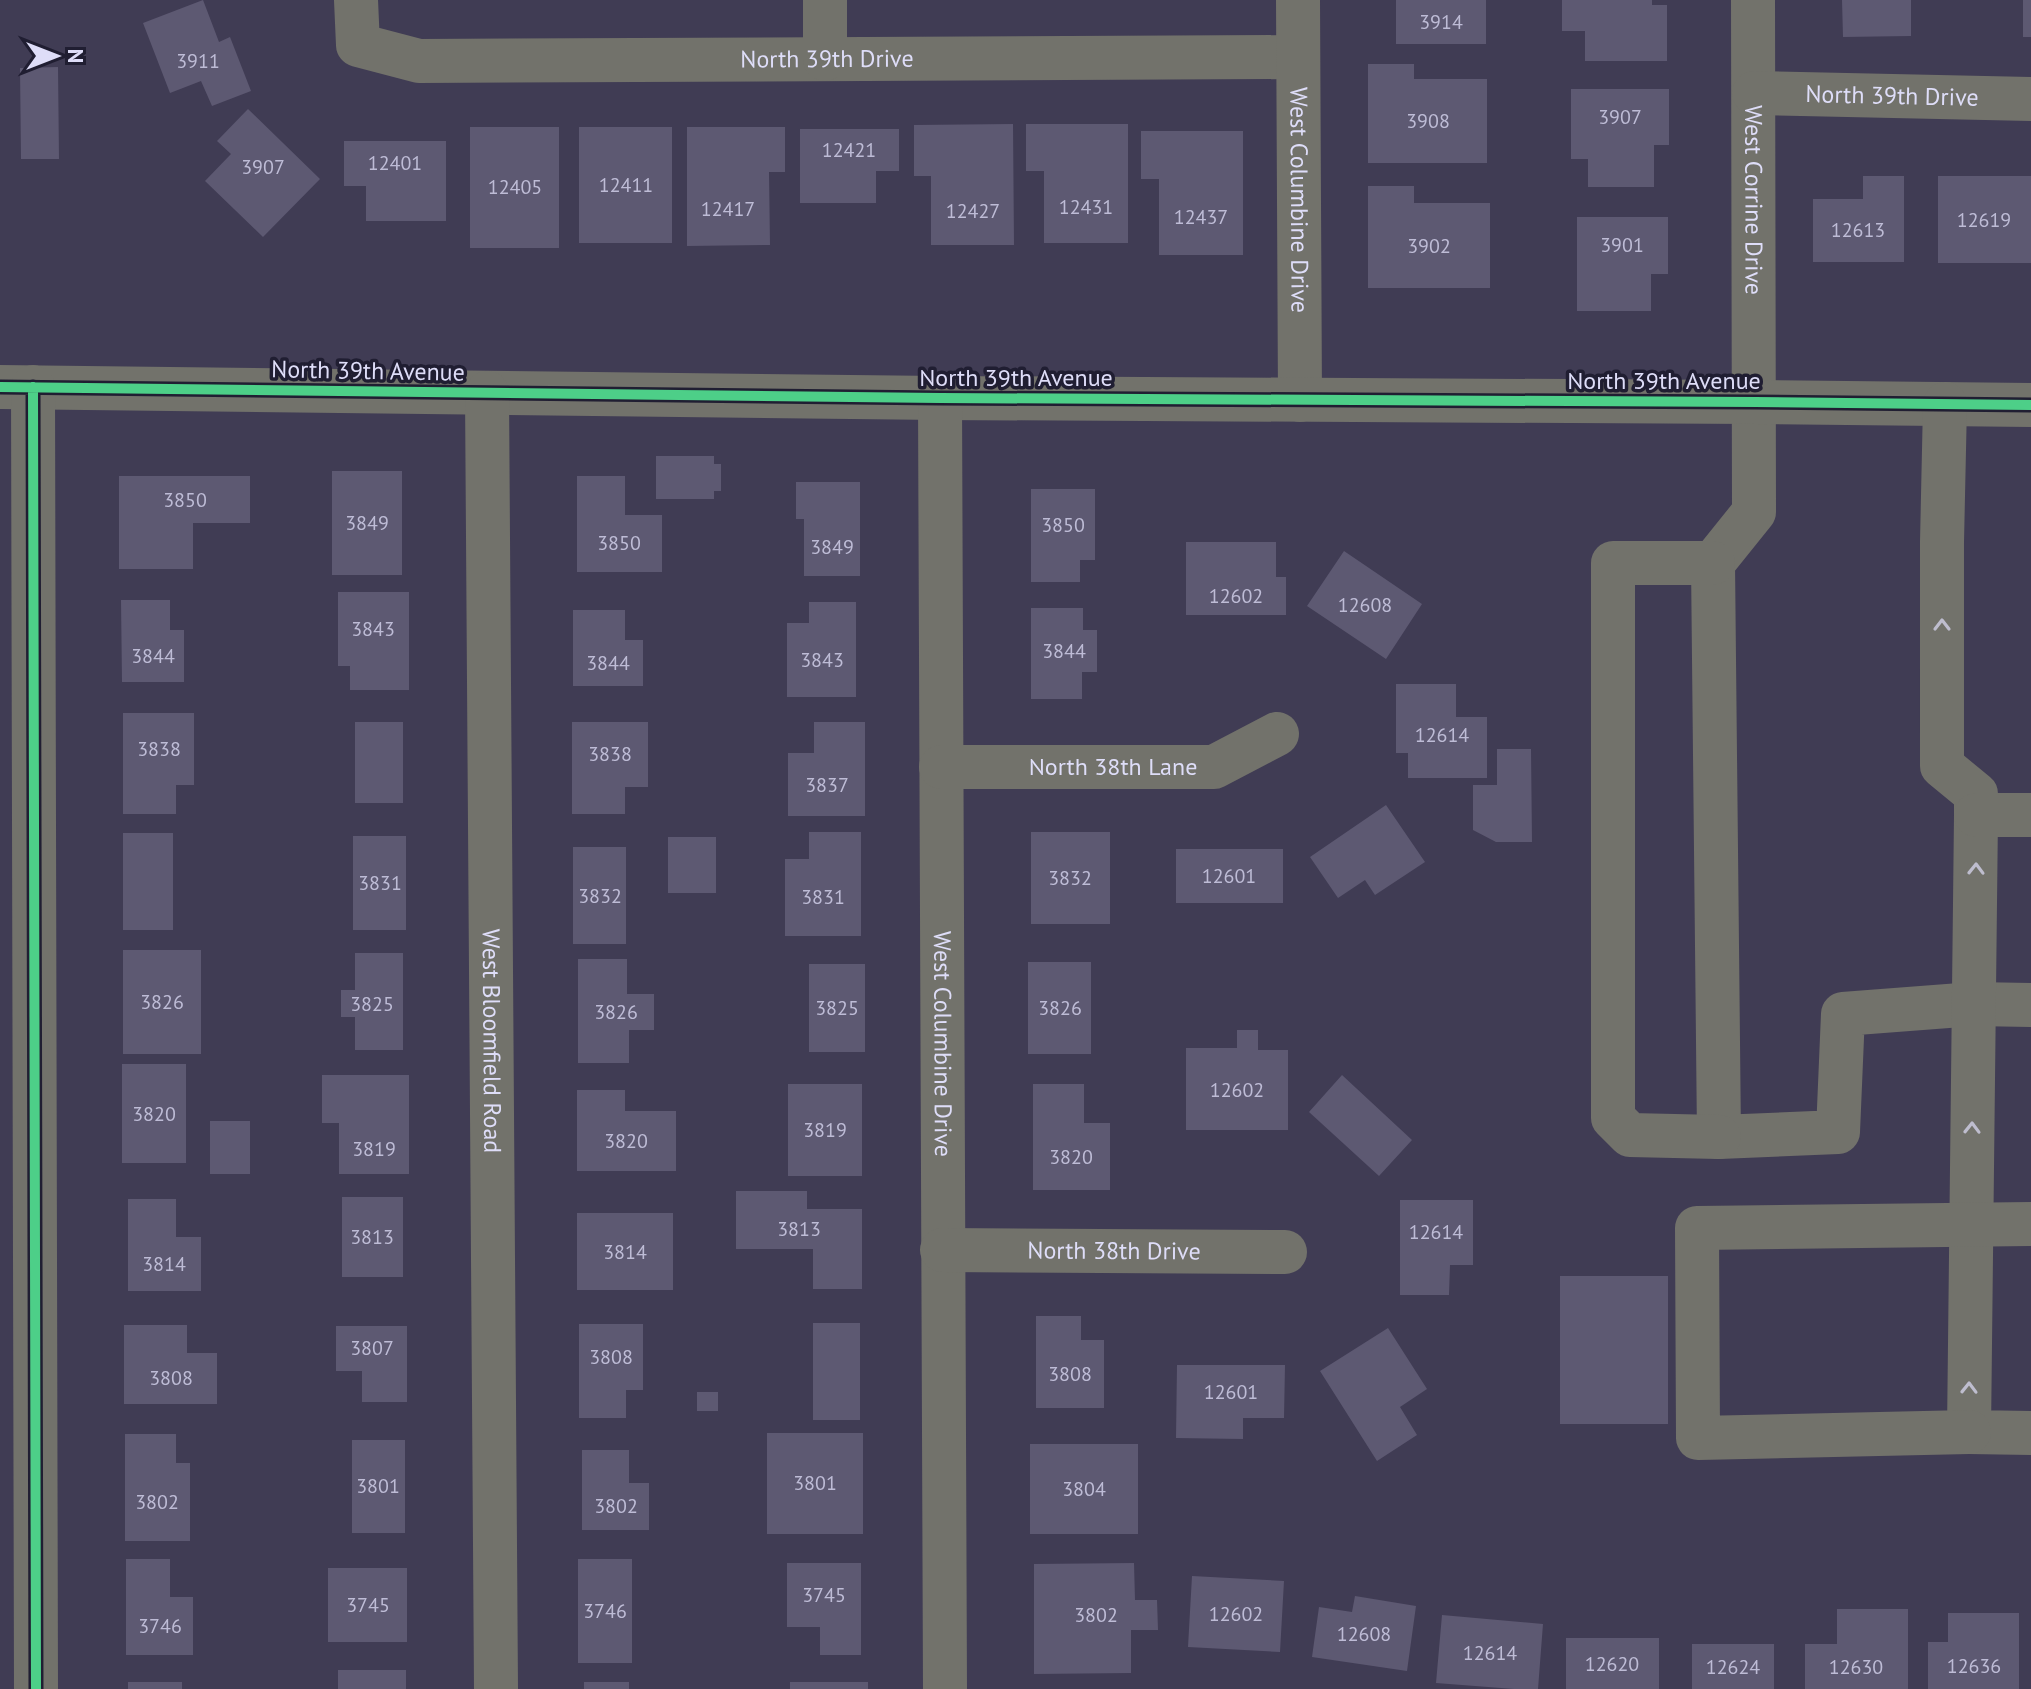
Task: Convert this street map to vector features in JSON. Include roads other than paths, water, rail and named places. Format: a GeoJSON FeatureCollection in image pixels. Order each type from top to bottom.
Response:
{"type":"FeatureCollection","features":[{"type":"Feature","properties":{"kind":"street","name":"North 39th Drive"},"geometry":{"type":"LineString","coordinates":[[356,0],[358,45],[419,61],[1298,57]]}},
{"type":"Feature","properties":{"kind":"street"},"geometry":{"type":"LineString","coordinates":[[825,0],[825,59]]}},
{"type":"Feature","properties":{"kind":"street","name":"West Columbine Drive"},"geometry":{"type":"LineString","coordinates":[[1298,0],[1300,400]]}},
{"type":"Feature","properties":{"kind":"street","name":"West Corrine Drive"},"geometry":{"type":"LineString","coordinates":[[1713,563],[1754,512],[1753,0]]}},
{"type":"Feature","properties":{"kind":"street","name":"North 39th Drive"},"geometry":{"type":"LineString","coordinates":[[1754,93],[2031,99]]}},
{"type":"Feature","properties":{"kind":"street"},"geometry":{"type":"LineString","coordinates":[[17,387],[36,1689]]}},
{"type":"Feature","properties":{"kind":"street","name":"North 39th Avenue"},"geometry":{"type":"LineString","coordinates":[[17,387],[940,398],[2031,405]]}},
{"type":"Feature","properties":{"kind":"street","name":"West Bloomfield Road"},"geometry":{"type":"LineString","coordinates":[[487,393],[496,1689]]}},
{"type":"Feature","properties":{"kind":"street","name":"West Columbine Drive"},"geometry":{"type":"LineString","coordinates":[[940,398],[945,1689]]}},
{"type":"Feature","properties":{"kind":"street"},"geometry":{"type":"LineString","coordinates":[[1945,404],[1942,766],[1976,794],[1969,1432]]}},
{"type":"Feature","properties":{"kind":"street"},"geometry":{"type":"LineString","coordinates":[[1719,1137],[1713,563],[1613,563],[1613,1118],[1630,1135],[1719,1137],[1838,1132],[1843,1014],[1974,1004],[2031,1005]]}},
{"type":"Feature","properties":{"kind":"street","name":"North 38th Lane"},"geometry":{"type":"LineString","coordinates":[[941,767],[1214,767],[1277,734]]}},
{"type":"Feature","properties":{"kind":"street"},"geometry":{"type":"LineString","coordinates":[[1976,815],[2031,815]]}},
{"type":"Feature","properties":{"kind":"street"},"geometry":{"type":"LineString","coordinates":[[2031,1224],[1697,1228],[1698,1438],[2031,1433]]}},
{"type":"Feature","properties":{"kind":"street","name":"North 38th Drive"},"geometry":{"type":"LineString","coordinates":[[942,1250],[1285,1252]]}}]}
